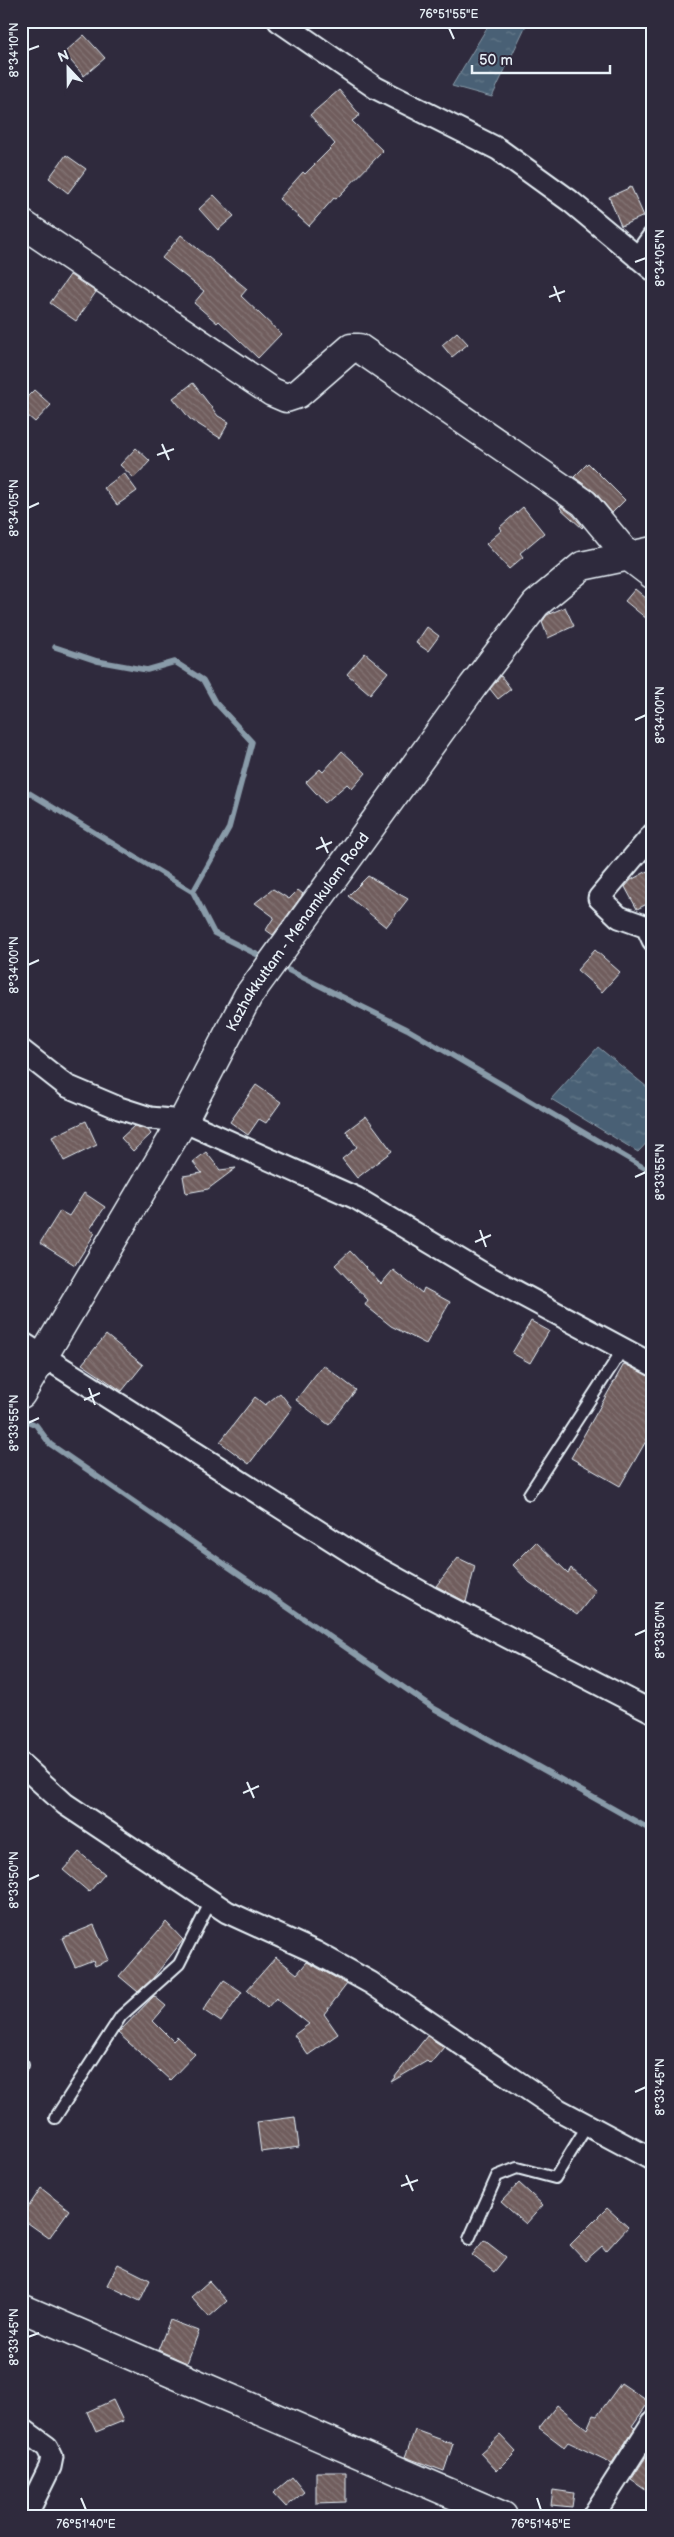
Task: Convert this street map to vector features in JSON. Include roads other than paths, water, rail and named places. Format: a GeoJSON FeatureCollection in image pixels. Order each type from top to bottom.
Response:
{"type":"FeatureCollection","features":[{"type":"Feature","properties":{"kind":"street"},"geometry":{"type":"LineString","coordinates":[[279,21],[376,88],[498,149],[570,201],[645,264],[653,237]]}},
{"type":"Feature","properties":{"kind":"street"},"geometry":{"type":"LineString","coordinates":[[21,223],[272,392],[286,398],[298,394],[351,348],[359,348],[584,503],[640,553],[653,575]]}},
{"type":"Feature","properties":{"kind":"street","name":"Kazhakkuttam - Menamkulam Road"},"geometry":{"type":"LineString","coordinates":[[21,1394],[32,1350],[183,1121],[248,996],[473,686],[536,604],[582,566],[640,553]]}},
{"type":"Feature","properties":{"kind":"street"},"geometry":{"type":"LineString","coordinates":[[653,834],[599,898],[619,917],[647,927],[653,940]]}},
{"type":"Feature","properties":{"kind":"street"},"geometry":{"type":"LineString","coordinates":[[21,1050],[67,1086],[119,1108],[150,1118],[183,1121],[356,1198],[487,1276],[653,1365]]}},
{"type":"Feature","properties":{"kind":"street"},"geometry":{"type":"LineString","coordinates":[[32,1350],[365,1561],[428,1596],[653,1712]]}},
{"type":"Feature","properties":{"kind":"street"},"geometry":{"type":"LineString","coordinates":[[21,1764],[65,1804],[227,1912],[314,1952],[371,1983],[559,2110],[653,2160]]}},
{"type":"Feature","properties":{"kind":"street"},"geometry":{"type":"LineString","coordinates":[[21,2308],[503,2516]]}},
{"type":"Feature","properties":{"kind":"street"},"geometry":{"type":"LineString","coordinates":[[593,2516],[653,2422]]}},
{"type":"Feature","properties":{"kind":"street"},"geometry":{"type":"LineString","coordinates":[[24,2435],[47,2447],[52,2456],[50,2467],[26,2516]]}},
{"type":"Feature","properties":{"kind":"lane"},"geometry":{"type":"LineString","coordinates":[[529,1494],[623,1349]]}},
{"type":"Feature","properties":{"kind":"lane"},"geometry":{"type":"LineString","coordinates":[[55,2118],[121,2016],[179,1964],[211,1901]]}},
{"type":"Feature","properties":{"kind":"lane"},"geometry":{"type":"LineString","coordinates":[[469,2239],[497,2176],[517,2168],[555,2178],[587,2126]]}},
{"type":"Feature","properties":{"kind":"water"},"geometry":{"type":"Polygon","coordinates":[[[491,21],[528,21],[492,97],[452,86],[491,21]]]}},
{"type":"Feature","properties":{"kind":"water"},"geometry":{"type":"Polygon","coordinates":[[[598,1047],[653,1092],[653,1136],[638,1152],[551,1099],[598,1047]]]}},
{"type":"Feature","properties":{"kind":"waterway"},"geometry":{"type":"LineString","coordinates":[[21,788],[193,892],[229,828],[252,742],[215,702],[203,680],[175,662],[147,670],[97,661],[55,647]]}},
{"type":"Feature","properties":{"kind":"waterway"},"geometry":{"type":"LineString","coordinates":[[193,892],[214,933],[258,955]]}},
{"type":"Feature","properties":{"kind":"waterway"},"geometry":{"type":"LineString","coordinates":[[288,970],[407,1029],[653,1173]]}},
{"type":"Feature","properties":{"kind":"waterway"},"geometry":{"type":"LineString","coordinates":[[25,1420],[36,1425],[50,1444],[435,1709],[653,1831]]}}]}
